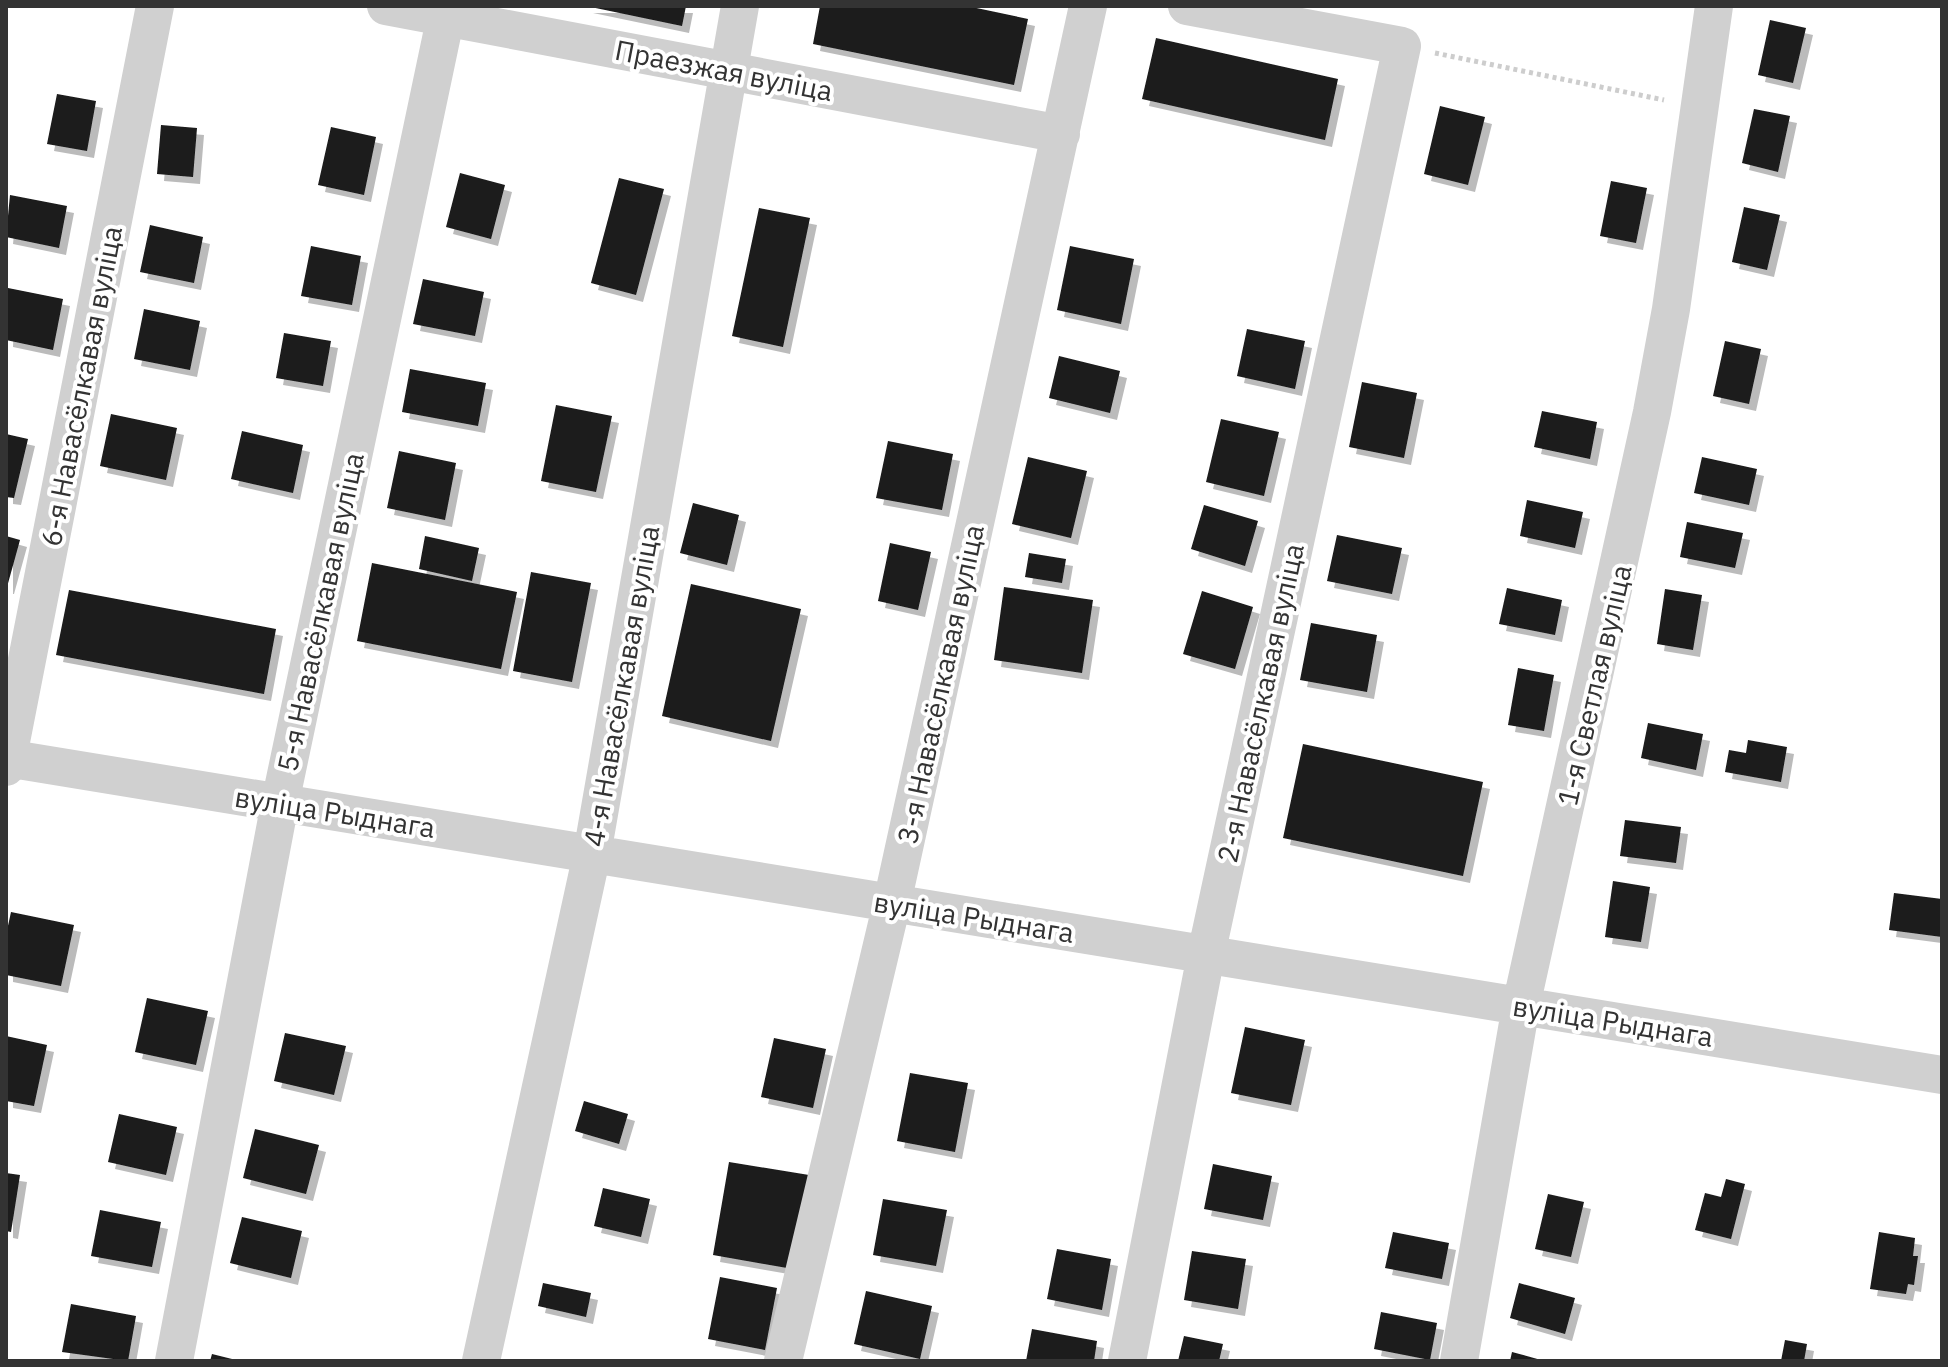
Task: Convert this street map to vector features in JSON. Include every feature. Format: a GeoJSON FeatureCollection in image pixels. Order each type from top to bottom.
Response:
{"type":"FeatureCollection","features":[{"type":"Feature","properties":{"kind":"street","name":"6-я Навасёлкавая вуліца"},"geometry":{"type":"LineString","coordinates":[[7,761],[155,6]]}},
{"type":"Feature","properties":{"kind":"street","name":"Праезжая вуліца"},"geometry":{"type":"LineString","coordinates":[[386,6],[447,12],[729,71],[1061,134]]}},
{"type":"Feature","properties":{"kind":"street","name":"4-я Навасёлкавая вуліца"},"geometry":{"type":"LineString","coordinates":[[481,1361],[592,854],[740,6]]}},
{"type":"Feature","properties":{"kind":"street","name":"3-я Навасёлкавая вуліца"},"geometry":{"type":"LineString","coordinates":[[783,1361],[892,903],[1088,6]]}},
{"type":"Feature","properties":{"kind":"street"},"geometry":{"type":"LineString","coordinates":[[1187,6],[1402,46]]}},
{"type":"Feature","properties":{"kind":"street","name":"1-я Светлая вуліца"},"geometry":{"type":"LineString","coordinates":[[1459,1361],[1521,1006],[1652,412],[1714,6]]}},
{"type":"Feature","properties":{"kind":"street","name":"5-я Навасёлкавая вуліца"},"geometry":{"type":"LineString","coordinates":[[174,1361],[280,803],[447,12]]}},
{"type":"Feature","properties":{"kind":"street","name":"2-я Навасёлкавая вуліца"},"geometry":{"type":"LineString","coordinates":[[1127,1361],[1206,955],[1402,46]]}},
{"type":"Feature","properties":{"kind":"street","name":"вуліца Рыднага"},"geometry":{"type":"LineString","coordinates":[[7,761],[1942,1075]]}},
{"type":"Feature","properties":{"kind":"path"},"geometry":{"type":"LineString","coordinates":[[1402,46],[1700,108]]}},
{"type":"Feature","properties":{"kind":"building"},"geometry":{"type":"Polygon","coordinates":[[[586,6],[686,6],[682,26],[586,6]]]}},
{"type":"Feature","properties":{"kind":"building"},"geometry":{"type":"Polygon","coordinates":[[[820,6],[967,6],[1028,19],[1014,85],[813,44],[820,6]]]}},
{"type":"Feature","properties":{"kind":"building"},"geometry":{"type":"Polygon","coordinates":[[[1770,20],[1806,28],[1793,83],[1758,75],[1770,20]]]}},
{"type":"Feature","properties":{"kind":"building"},"geometry":{"type":"Polygon","coordinates":[[[1156,38],[1338,79],[1325,140],[1142,99],[1156,38]]]}},
{"type":"Feature","properties":{"kind":"building"},"geometry":{"type":"Polygon","coordinates":[[[57,94],[96,101],[87,151],[47,144],[57,94]]]}},
{"type":"Feature","properties":{"kind":"building"},"geometry":{"type":"Polygon","coordinates":[[[1440,106],[1485,117],[1468,185],[1424,174],[1440,106]]]}},
{"type":"Feature","properties":{"kind":"building"},"geometry":{"type":"Polygon","coordinates":[[[1754,109],[1790,116],[1778,172],[1742,163],[1754,109]]]}},
{"type":"Feature","properties":{"kind":"building"},"geometry":{"type":"Polygon","coordinates":[[[161,125],[197,128],[193,177],[157,174],[161,125]]]}},
{"type":"Feature","properties":{"kind":"building"},"geometry":{"type":"Polygon","coordinates":[[[331,127],[376,137],[364,195],[318,185],[331,127]]]}},
{"type":"Feature","properties":{"kind":"building"},"geometry":{"type":"Polygon","coordinates":[[[460,173],[505,185],[491,239],[446,227],[460,173]]]}},
{"type":"Feature","properties":{"kind":"building"},"geometry":{"type":"Polygon","coordinates":[[[619,178],[664,189],[636,295],[591,283],[619,178]]]}},
{"type":"Feature","properties":{"kind":"building"},"geometry":{"type":"Polygon","coordinates":[[[1611,181],[1647,188],[1636,243],[1600,236],[1611,181]]]}},
{"type":"Feature","properties":{"kind":"building"},"geometry":{"type":"Polygon","coordinates":[[[10,195],[67,206],[59,248],[6,237],[10,195]]]}},
{"type":"Feature","properties":{"kind":"building"},"geometry":{"type":"Polygon","coordinates":[[[1744,207],[1780,215],[1767,270],[1732,262],[1744,207]]]}},
{"type":"Feature","properties":{"kind":"building"},"geometry":{"type":"Polygon","coordinates":[[[759,208],[810,218],[783,347],[732,336],[759,208]]]}},
{"type":"Feature","properties":{"kind":"building"},"geometry":{"type":"Polygon","coordinates":[[[150,225],[203,237],[194,283],[140,272],[150,225]]]}},
{"type":"Feature","properties":{"kind":"building"},"geometry":{"type":"Polygon","coordinates":[[[311,246],[361,256],[352,305],[301,296],[311,246]]]}},
{"type":"Feature","properties":{"kind":"building"},"geometry":{"type":"Polygon","coordinates":[[[1070,246],[1134,259],[1121,324],[1057,310],[1070,246]]]}},
{"type":"Feature","properties":{"kind":"building"},"geometry":{"type":"Polygon","coordinates":[[[423,279],[484,292],[475,336],[413,324],[423,279]]]}},
{"type":"Feature","properties":{"kind":"building"},"geometry":{"type":"Polygon","coordinates":[[[8,288],[63,299],[53,350],[6,340],[8,288]]]}},
{"type":"Feature","properties":{"kind":"building"},"geometry":{"type":"Polygon","coordinates":[[[144,309],[200,321],[190,370],[134,359],[144,309]]]}},
{"type":"Feature","properties":{"kind":"building"},"geometry":{"type":"Polygon","coordinates":[[[1247,329],[1305,341],[1295,389],[1237,376],[1247,329]]]}},
{"type":"Feature","properties":{"kind":"building"},"geometry":{"type":"Polygon","coordinates":[[[284,333],[331,341],[323,386],[276,378],[284,333]]]}},
{"type":"Feature","properties":{"kind":"building"},"geometry":{"type":"Polygon","coordinates":[[[1725,341],[1761,349],[1749,404],[1713,396],[1725,341]]]}},
{"type":"Feature","properties":{"kind":"building"},"geometry":{"type":"Polygon","coordinates":[[[1059,356],[1120,371],[1110,413],[1049,398],[1059,356]]]}},
{"type":"Feature","properties":{"kind":"building"},"geometry":{"type":"Polygon","coordinates":[[[410,369],[486,383],[478,426],[402,412],[410,369]]]}},
{"type":"Feature","properties":{"kind":"building"},"geometry":{"type":"Polygon","coordinates":[[[1362,382],[1417,393],[1404,458],[1349,447],[1362,382]]]}},
{"type":"Feature","properties":{"kind":"building"},"geometry":{"type":"Polygon","coordinates":[[[556,405],[612,416],[596,492],[541,481],[556,405]]]}},
{"type":"Feature","properties":{"kind":"building"},"geometry":{"type":"Polygon","coordinates":[[[1542,411],[1597,422],[1590,459],[1534,447],[1542,411]]]}},
{"type":"Feature","properties":{"kind":"building"},"geometry":{"type":"Polygon","coordinates":[[[111,414],[177,428],[166,480],[100,466],[111,414]]]}},
{"type":"Feature","properties":{"kind":"building"},"geometry":{"type":"Polygon","coordinates":[[[1221,419],[1279,432],[1264,496],[1206,482],[1221,419]]]}},
{"type":"Feature","properties":{"kind":"building"},"geometry":{"type":"Polygon","coordinates":[[[242,431],[303,445],[293,493],[231,479],[242,431]]]}},
{"type":"Feature","properties":{"kind":"building"},"geometry":{"type":"Polygon","coordinates":[[[6,434],[28,439],[14,498],[6,497],[6,434]]]}},
{"type":"Feature","properties":{"kind":"building"},"geometry":{"type":"Polygon","coordinates":[[[888,441],[953,454],[942,510],[876,498],[888,441]]]}},
{"type":"Feature","properties":{"kind":"building"},"geometry":{"type":"Polygon","coordinates":[[[399,451],[456,463],[445,520],[387,508],[399,451]]]}},
{"type":"Feature","properties":{"kind":"building"},"geometry":{"type":"Polygon","coordinates":[[[1028,457],[1087,471],[1071,538],[1012,524],[1028,457]]]}},
{"type":"Feature","properties":{"kind":"building"},"geometry":{"type":"Polygon","coordinates":[[[1702,457],[1757,469],[1749,505],[1694,493],[1702,457]]]}},
{"type":"Feature","properties":{"kind":"building"},"geometry":{"type":"Polygon","coordinates":[[[1527,500],[1583,512],[1575,548],[1520,536],[1527,500]]]}},
{"type":"Feature","properties":{"kind":"building"},"geometry":{"type":"Polygon","coordinates":[[[693,503],[739,515],[727,565],[680,553],[693,503]]]}},
{"type":"Feature","properties":{"kind":"building"},"geometry":{"type":"Polygon","coordinates":[[[1204,505],[1258,521],[1245,566],[1191,549],[1204,505]]]}},
{"type":"Feature","properties":{"kind":"building"},"geometry":{"type":"Polygon","coordinates":[[[1687,522],[1743,533],[1735,568],[1680,557],[1687,522]]]}},
{"type":"Feature","properties":{"kind":"building"},"geometry":{"type":"Polygon","coordinates":[[[1337,535],[1402,548],[1392,594],[1327,581],[1337,535]]]}},
{"type":"Feature","properties":{"kind":"building"},"geometry":{"type":"Polygon","coordinates":[[[6,536],[20,540],[7,587],[6,587],[6,536]]]}},
{"type":"Feature","properties":{"kind":"building"},"geometry":{"type":"Polygon","coordinates":[[[425,536],[479,548],[472,581],[419,569],[425,536]]]}},
{"type":"Feature","properties":{"kind":"building"},"geometry":{"type":"Polygon","coordinates":[[[890,543],[931,552],[918,610],[878,601],[890,543]]]}},
{"type":"Feature","properties":{"kind":"building"},"geometry":{"type":"Polygon","coordinates":[[[1029,553],[1066,559],[1062,583],[1025,577],[1029,553]]]}},
{"type":"Feature","properties":{"kind":"building"},"geometry":{"type":"Polygon","coordinates":[[[372,563],[517,592],[501,669],[357,641],[372,563]]]}},
{"type":"Feature","properties":{"kind":"building"},"geometry":{"type":"Polygon","coordinates":[[[531,572],[591,583],[572,682],[513,671],[531,572]]]}},
{"type":"Feature","properties":{"kind":"building"},"geometry":{"type":"Polygon","coordinates":[[[691,584],[801,609],[771,741],[662,716],[691,584]]]}},
{"type":"Feature","properties":{"kind":"building"},"geometry":{"type":"Polygon","coordinates":[[[1004,587],[1093,600],[1082,673],[994,660],[1004,587]]]}},
{"type":"Feature","properties":{"kind":"building"},"geometry":{"type":"Polygon","coordinates":[[[1507,588],[1562,600],[1555,635],[1499,624],[1507,588]]]}},
{"type":"Feature","properties":{"kind":"building"},"geometry":{"type":"Polygon","coordinates":[[[1665,589],[1702,595],[1693,650],[1657,644],[1665,589]]]}},
{"type":"Feature","properties":{"kind":"building"},"geometry":{"type":"Polygon","coordinates":[[[69,590],[276,629],[264,694],[56,655],[69,590]]]}},
{"type":"Feature","properties":{"kind":"building"},"geometry":{"type":"Polygon","coordinates":[[[1202,591],[1253,607],[1235,669],[1183,654],[1202,591]]]}},
{"type":"Feature","properties":{"kind":"building"},"geometry":{"type":"Polygon","coordinates":[[[1311,623],[1377,635],[1367,692],[1300,680],[1311,623]]]}},
{"type":"Feature","properties":{"kind":"building"},"geometry":{"type":"Polygon","coordinates":[[[1518,668],[1554,675],[1544,731],[1508,725],[1518,668]]]}},
{"type":"Feature","properties":{"kind":"building"},"geometry":{"type":"Polygon","coordinates":[[[1648,723],[1703,734],[1696,770],[1641,758],[1648,723]]]}},
{"type":"Feature","properties":{"kind":"building"},"geometry":{"type":"Polygon","coordinates":[[[1748,740],[1787,747],[1781,782],[1725,772],[1729,750],[1746,753],[1748,740]]]}},
{"type":"Feature","properties":{"kind":"building"},"geometry":{"type":"Polygon","coordinates":[[[1303,744],[1483,782],[1463,876],[1283,838],[1303,744]]]}},
{"type":"Feature","properties":{"kind":"building"},"geometry":{"type":"Polygon","coordinates":[[[1625,820],[1681,827],[1676,863],[1620,856],[1625,820]]]}},
{"type":"Feature","properties":{"kind":"building"},"geometry":{"type":"Polygon","coordinates":[[[1613,881],[1650,887],[1641,942],[1605,937],[1613,881]]]}},
{"type":"Feature","properties":{"kind":"building"},"geometry":{"type":"Polygon","coordinates":[[[1894,893],[1942,899],[1942,937],[1889,930],[1894,893]]]}},
{"type":"Feature","properties":{"kind":"building"},"geometry":{"type":"Polygon","coordinates":[[[11,912],[74,925],[61,986],[6,975],[6,935],[11,912]]]}},
{"type":"Feature","properties":{"kind":"building"},"geometry":{"type":"Polygon","coordinates":[[[147,998],[208,1011],[196,1065],[135,1052],[147,998]]]}},
{"type":"Feature","properties":{"kind":"building"},"geometry":{"type":"Polygon","coordinates":[[[1245,1027],[1305,1040],[1291,1105],[1231,1093],[1245,1027]]]}},
{"type":"Feature","properties":{"kind":"building"},"geometry":{"type":"Polygon","coordinates":[[[285,1033],[346,1046],[334,1095],[274,1081],[285,1033]]]}},
{"type":"Feature","properties":{"kind":"building"},"geometry":{"type":"Polygon","coordinates":[[[6,1036],[47,1045],[34,1106],[6,1101],[6,1036]]]}},
{"type":"Feature","properties":{"kind":"building"},"geometry":{"type":"Polygon","coordinates":[[[774,1038],[826,1049],[813,1108],[761,1097],[774,1038]]]}},
{"type":"Feature","properties":{"kind":"building"},"geometry":{"type":"Polygon","coordinates":[[[910,1073],[968,1083],[955,1152],[897,1141],[910,1073]]]}},
{"type":"Feature","properties":{"kind":"building"},"geometry":{"type":"Polygon","coordinates":[[[584,1101],[628,1114],[619,1144],[575,1131],[584,1101]]]}},
{"type":"Feature","properties":{"kind":"building"},"geometry":{"type":"Polygon","coordinates":[[[119,1114],[177,1127],[166,1175],[108,1162],[119,1114]]]}},
{"type":"Feature","properties":{"kind":"building"},"geometry":{"type":"Polygon","coordinates":[[[255,1129],[319,1145],[306,1194],[243,1178],[255,1129]]]}},
{"type":"Feature","properties":{"kind":"building"},"geometry":{"type":"Polygon","coordinates":[[[729,1162],[809,1175],[793,1269],[713,1255],[729,1162]]]}},
{"type":"Feature","properties":{"kind":"building"},"geometry":{"type":"Polygon","coordinates":[[[1213,1164],[1272,1176],[1263,1220],[1204,1209],[1213,1164]]]}},
{"type":"Feature","properties":{"kind":"building"},"geometry":{"type":"Polygon","coordinates":[[[6,1173],[20,1175],[11,1232],[6,1231],[6,1173]]]}},
{"type":"Feature","properties":{"kind":"building"},"geometry":{"type":"Polygon","coordinates":[[[1726,1179],[1745,1184],[1731,1239],[1695,1230],[1705,1193],[1721,1197],[1726,1179]]]}},
{"type":"Feature","properties":{"kind":"building"},"geometry":{"type":"Polygon","coordinates":[[[603,1188],[650,1199],[641,1237],[594,1226],[603,1188]]]}},
{"type":"Feature","properties":{"kind":"building"},"geometry":{"type":"Polygon","coordinates":[[[1548,1194],[1584,1202],[1571,1257],[1535,1249],[1548,1194]]]}},
{"type":"Feature","properties":{"kind":"building"},"geometry":{"type":"Polygon","coordinates":[[[883,1199],[947,1210],[936,1266],[873,1255],[883,1199]]]}},
{"type":"Feature","properties":{"kind":"building"},"geometry":{"type":"Polygon","coordinates":[[[100,1210],[161,1222],[152,1267],[91,1256],[100,1210]]]}},
{"type":"Feature","properties":{"kind":"building"},"geometry":{"type":"Polygon","coordinates":[[[242,1217],[302,1231],[291,1278],[230,1263],[242,1217]]]}},
{"type":"Feature","properties":{"kind":"building"},"geometry":{"type":"Polygon","coordinates":[[[1393,1232],[1449,1243],[1442,1279],[1385,1268],[1393,1232]]]}},
{"type":"Feature","properties":{"kind":"building"},"geometry":{"type":"Polygon","coordinates":[[[1879,1232],[1915,1238],[1913,1256],[1918,1256],[1914,1285],[1908,1284],[1906,1294],[1870,1289],[1879,1232]]]}},
{"type":"Feature","properties":{"kind":"building"},"geometry":{"type":"Polygon","coordinates":[[[1057,1249],[1111,1259],[1102,1310],[1047,1299],[1057,1249]]]}},
{"type":"Feature","properties":{"kind":"building"},"geometry":{"type":"Polygon","coordinates":[[[1192,1251],[1246,1259],[1238,1309],[1184,1300],[1192,1251]]]}},
{"type":"Feature","properties":{"kind":"building"},"geometry":{"type":"Polygon","coordinates":[[[720,1277],[777,1288],[765,1350],[708,1339],[720,1277]]]}},
{"type":"Feature","properties":{"kind":"building"},"geometry":{"type":"Polygon","coordinates":[[[543,1283],[591,1293],[586,1317],[538,1306],[543,1283]]]}},
{"type":"Feature","properties":{"kind":"building"},"geometry":{"type":"Polygon","coordinates":[[[1519,1283],[1575,1298],[1565,1334],[1510,1318],[1519,1283]]]}},
{"type":"Feature","properties":{"kind":"building"},"geometry":{"type":"Polygon","coordinates":[[[866,1291],[932,1306],[920,1359],[854,1344],[866,1291]]]}},
{"type":"Feature","properties":{"kind":"building"},"geometry":{"type":"Polygon","coordinates":[[[71,1304],[136,1316],[128,1361],[62,1352],[71,1304]]]}},
{"type":"Feature","properties":{"kind":"building"},"geometry":{"type":"Polygon","coordinates":[[[1381,1312],[1437,1323],[1430,1360],[1374,1349],[1381,1312]]]}},
{"type":"Feature","properties":{"kind":"building"},"geometry":{"type":"Polygon","coordinates":[[[1032,1329],[1097,1341],[1094,1361],[1026,1361],[1032,1329]]]}},
{"type":"Feature","properties":{"kind":"building"},"geometry":{"type":"Polygon","coordinates":[[[1184,1336],[1223,1344],[1219,1361],[1178,1361],[1184,1336]]]}},
{"type":"Feature","properties":{"kind":"building"},"geometry":{"type":"Polygon","coordinates":[[[1785,1340],[1807,1344],[1804,1361],[1781,1361],[1785,1340]]]}},
{"type":"Feature","properties":{"kind":"building"},"geometry":{"type":"Polygon","coordinates":[[[1512,1352],[1541,1360],[1541,1361],[1510,1361],[1512,1352]]]}},
{"type":"Feature","properties":{"kind":"building"},"geometry":{"type":"Polygon","coordinates":[[[212,1354],[236,1360],[236,1361],[210,1361],[212,1354]]]}}]}
